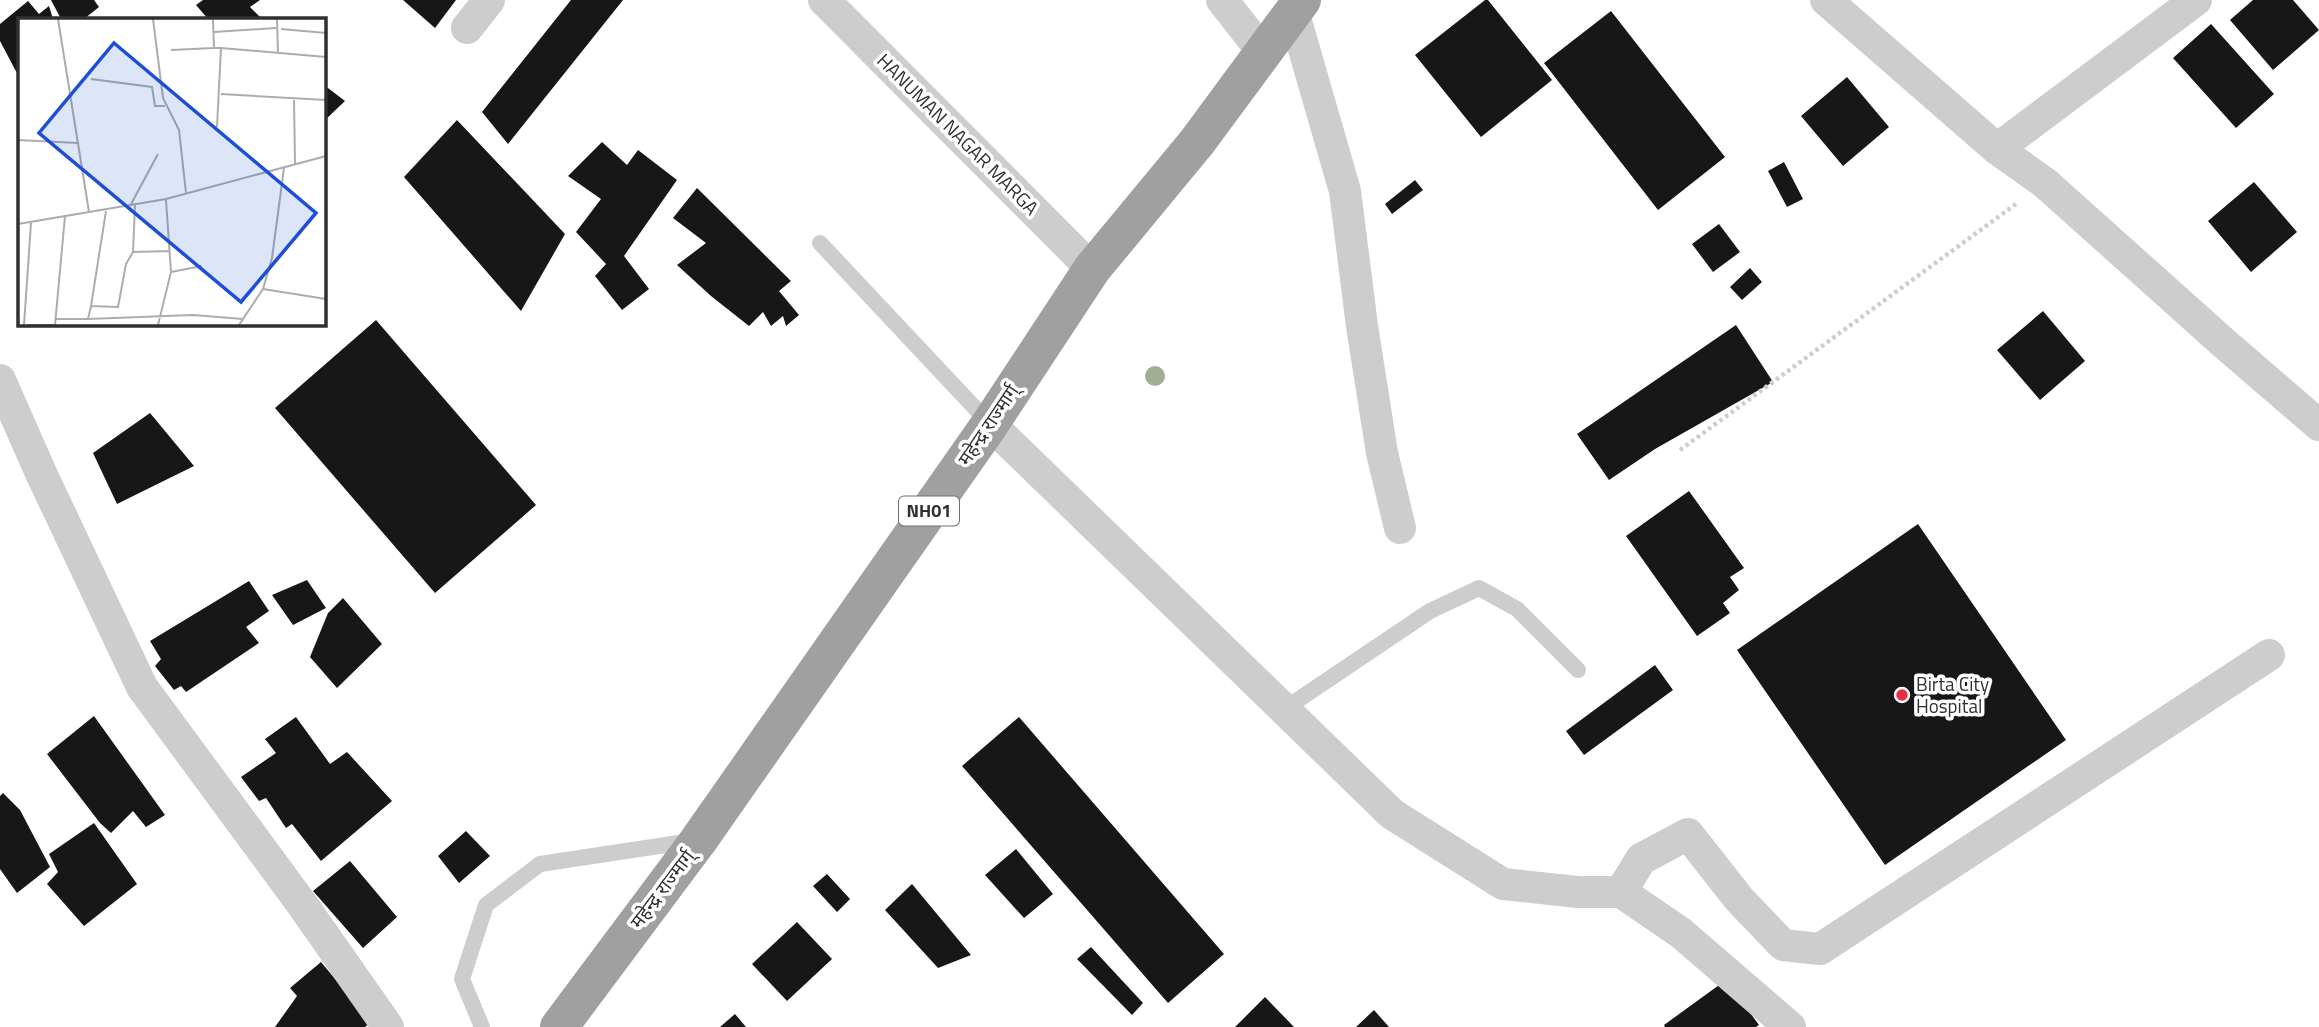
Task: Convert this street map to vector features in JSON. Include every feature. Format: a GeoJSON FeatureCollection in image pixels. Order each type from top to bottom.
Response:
{"type":"FeatureCollection","features":[{"type":"Feature","properties":{"kind":"highway","name":"महेन्द्र राज्मार्ग्"},"geometry":{"type":"LineString","coordinates":[[559,1027],[698,841],[990,424],[1091,269],[1197,142],[1297,6]]}},
{"type":"Feature","properties":{"kind":"street"},"geometry":{"type":"LineString","coordinates":[[467,27],[489,0]]}},
{"type":"Feature","properties":{"kind":"street","name":"HANUMAN NAGAR MARGA"},"geometry":{"type":"LineString","coordinates":[[824,0],[1091,269]]}},
{"type":"Feature","properties":{"kind":"street"},"geometry":{"type":"LineString","coordinates":[[1222,0],[1263,52]]}},
{"type":"Feature","properties":{"kind":"street"},"geometry":{"type":"LineString","coordinates":[[1826,0],[1997,149],[2045,183],[2225,345],[2319,425]]}},
{"type":"Feature","properties":{"kind":"street"},"geometry":{"type":"LineString","coordinates":[[1997,149],[2196,0]]}},
{"type":"Feature","properties":{"kind":"street"},"geometry":{"type":"LineString","coordinates":[[1297,6],[1345,191],[1382,453],[1400,528]]}},
{"type":"Feature","properties":{"kind":"street"},"geometry":{"type":"LineString","coordinates":[[0,380],[142,687],[304,907],[388,1027]]}},
{"type":"Feature","properties":{"kind":"street"},"geometry":{"type":"LineString","coordinates":[[990,424],[1392,814],[1503,884],[1578,892],[1621,892],[1681,933],[1790,1027]]}},
{"type":"Feature","properties":{"kind":"street"},"geometry":{"type":"LineString","coordinates":[[1621,892],[1641,859],[1688,834],[1739,899],[1783,944],[1820,949],[2269,655]]}},
{"type":"Feature","properties":{"kind":"lane"},"geometry":{"type":"LineString","coordinates":[[820,243],[990,424]]}},
{"type":"Feature","properties":{"kind":"lane"},"geometry":{"type":"LineString","coordinates":[[1283,710],[1430,611],[1479,588],[1517,609],[1578,670]]}},
{"type":"Feature","properties":{"kind":"lane"},"geometry":{"type":"LineString","coordinates":[[482,1027],[462,979],[486,905],[540,864],[698,841]]}},
{"type":"Feature","properties":{"kind":"path"},"geometry":{"type":"LineString","coordinates":[[1680,450],[2045,183]]}},
{"type":"Feature","properties":{"kind":"building"},"geometry":{"type":"Polygon","coordinates":[[[51,0],[94,0],[99,7],[85,18],[60,18],[51,0]]]}},
{"type":"Feature","properties":{"kind":"building"},"geometry":{"type":"Polygon","coordinates":[[[203,0],[260,0],[250,7],[261,18],[207,18],[196,5],[203,0]]]}},
{"type":"Feature","properties":{"kind":"building"},"geometry":{"type":"Polygon","coordinates":[[[403,0],[456,0],[435,28],[403,0]]]}},
{"type":"Feature","properties":{"kind":"building"},"geometry":{"type":"Polygon","coordinates":[[[571,0],[623,0],[508,144],[482,112],[571,0]]]}},
{"type":"Feature","properties":{"kind":"building"},"geometry":{"type":"Polygon","coordinates":[[[1488,0],[1552,80],[1481,137],[1415,55],[1488,0]]]}},
{"type":"Feature","properties":{"kind":"building"},"geometry":{"type":"Polygon","coordinates":[[[2253,0],[2293,0],[2319,30],[2273,70],[2230,20],[2253,0]]]}},
{"type":"Feature","properties":{"kind":"building"},"geometry":{"type":"Polygon","coordinates":[[[28,1],[39,14],[49,6],[53,18],[18,18],[18,75],[0,41],[0,24],[28,1]]]}},
{"type":"Feature","properties":{"kind":"building"},"geometry":{"type":"Polygon","coordinates":[[[1611,11],[1725,157],[1658,210],[1544,63],[1611,11]]]}},
{"type":"Feature","properties":{"kind":"building"},"geometry":{"type":"Polygon","coordinates":[[[2211,24],[2274,94],[2236,128],[2173,58],[2211,24]]]}},
{"type":"Feature","properties":{"kind":"building"},"geometry":{"type":"Polygon","coordinates":[[[1847,77],[1889,127],[1843,166],[1801,116],[1847,77]]]}},
{"type":"Feature","properties":{"kind":"building"},"geometry":{"type":"Polygon","coordinates":[[[326,87],[345,101],[326,119],[326,87]]]}},
{"type":"Feature","properties":{"kind":"building"},"geometry":{"type":"Polygon","coordinates":[[[457,120],[565,234],[521,311],[404,177],[457,120]]]}},
{"type":"Feature","properties":{"kind":"building"},"geometry":{"type":"Polygon","coordinates":[[[602,142],[627,165],[638,150],[677,180],[624,256],[649,289],[622,310],[595,276],[606,264],[576,232],[601,199],[568,176],[602,142]]]}},
{"type":"Feature","properties":{"kind":"building"},"geometry":{"type":"Polygon","coordinates":[[[1784,162],[1803,199],[1787,207],[1768,171],[1784,162]]]}},
{"type":"Feature","properties":{"kind":"building"},"geometry":{"type":"Polygon","coordinates":[[[1415,180],[1423,190],[1392,214],[1385,204],[1415,180]]]}},
{"type":"Feature","properties":{"kind":"building"},"geometry":{"type":"Polygon","coordinates":[[[2254,182],[2297,232],[2251,272],[2208,221],[2254,182]]]}},
{"type":"Feature","properties":{"kind":"building"},"geometry":{"type":"Polygon","coordinates":[[[697,188],[791,281],[779,291],[799,315],[786,326],[783,316],[771,326],[763,312],[749,326],[677,265],[706,243],[673,218],[697,188]]]}},
{"type":"Feature","properties":{"kind":"building"},"geometry":{"type":"Polygon","coordinates":[[[1719,224],[1740,252],[1713,272],[1692,244],[1719,224]]]}},
{"type":"Feature","properties":{"kind":"building"},"geometry":{"type":"Polygon","coordinates":[[[1750,268],[1762,282],[1742,300],[1730,287],[1750,268]]]}},
{"type":"Feature","properties":{"kind":"building"},"geometry":{"type":"Polygon","coordinates":[[[2043,311],[2085,361],[2040,400],[1997,350],[2043,311]]]}},
{"type":"Feature","properties":{"kind":"building"},"geometry":{"type":"Polygon","coordinates":[[[376,320],[536,505],[435,593],[275,408],[376,320]]]}},
{"type":"Feature","properties":{"kind":"building"},"geometry":{"type":"Polygon","coordinates":[[[1736,325],[1773,382],[1655,449],[1609,480],[1577,434],[1736,325]]]}},
{"type":"Feature","properties":{"kind":"building"},"geometry":{"type":"Polygon","coordinates":[[[150,413],[194,466],[117,504],[93,453],[150,413]]]}},
{"type":"Feature","properties":{"kind":"building"},"geometry":{"type":"Polygon","coordinates":[[[1689,491],[1744,568],[1730,577],[1739,590],[1723,603],[1730,613],[1697,636],[1626,536],[1689,491]]]}},
{"type":"Feature","properties":{"kind":"building","name":"Birta City Hospital"},"geometry":{"type":"Polygon","coordinates":[[[1918,524],[2066,740],[1885,865],[1737,650],[1918,524]]]}},
{"type":"Feature","properties":{"kind":"building"},"geometry":{"type":"Polygon","coordinates":[[[307,580],[326,608],[293,625],[272,595],[307,580]]]}},
{"type":"Feature","properties":{"kind":"building"},"geometry":{"type":"Polygon","coordinates":[[[249,581],[269,611],[246,627],[259,643],[186,692],[181,686],[174,690],[155,666],[161,659],[150,641],[249,581]]]}},
{"type":"Feature","properties":{"kind":"building"},"geometry":{"type":"Polygon","coordinates":[[[343,598],[382,644],[337,688],[310,657],[328,613],[343,598]]]}},
{"type":"Feature","properties":{"kind":"building"},"geometry":{"type":"Polygon","coordinates":[[[1655,665],[1673,690],[1584,755],[1566,731],[1655,665]]]}},
{"type":"Feature","properties":{"kind":"building"},"geometry":{"type":"Polygon","coordinates":[[[94,716],[165,815],[146,827],[133,811],[111,833],[100,823],[47,754],[94,716]]]}},
{"type":"Feature","properties":{"kind":"building"},"geometry":{"type":"Polygon","coordinates":[[[296,717],[330,764],[347,752],[392,801],[321,861],[292,824],[286,828],[266,798],[259,801],[241,777],[276,753],[265,739],[296,717]]]}},
{"type":"Feature","properties":{"kind":"building"},"geometry":{"type":"Polygon","coordinates":[[[1019,717],[1224,954],[1168,1003],[962,766],[1019,717]]]}},
{"type":"Feature","properties":{"kind":"building"},"geometry":{"type":"Polygon","coordinates":[[[3,793],[20,810],[50,867],[17,893],[0,869],[0,796],[3,793]]]}},
{"type":"Feature","properties":{"kind":"building"},"geometry":{"type":"Polygon","coordinates":[[[94,823],[137,884],[84,926],[47,884],[58,872],[49,854],[94,823]]]}},
{"type":"Feature","properties":{"kind":"building"},"geometry":{"type":"Polygon","coordinates":[[[466,831],[490,856],[459,883],[438,856],[466,831]]]}},
{"type":"Feature","properties":{"kind":"building"},"geometry":{"type":"Polygon","coordinates":[[[1016,849],[1053,894],[1024,918],[985,875],[1016,849]]]}},
{"type":"Feature","properties":{"kind":"building"},"geometry":{"type":"Polygon","coordinates":[[[350,861],[397,917],[363,948],[313,891],[350,861]]]}},
{"type":"Feature","properties":{"kind":"building"},"geometry":{"type":"Polygon","coordinates":[[[827,874],[850,899],[837,912],[813,886],[827,874]]]}},
{"type":"Feature","properties":{"kind":"building"},"geometry":{"type":"Polygon","coordinates":[[[912,884],[971,955],[938,968],[885,910],[912,884]]]}},
{"type":"Feature","properties":{"kind":"building"},"geometry":{"type":"Polygon","coordinates":[[[797,922],[832,959],[787,1001],[752,964],[797,922]]]}},
{"type":"Feature","properties":{"kind":"building"},"geometry":{"type":"Polygon","coordinates":[[[1091,947],[1143,1003],[1132,1015],[1077,959],[1091,947]]]}},
{"type":"Feature","properties":{"kind":"building"},"geometry":{"type":"Polygon","coordinates":[[[321,962],[371,1022],[365,1027],[275,1027],[297,996],[290,988],[321,962]]]}},
{"type":"Feature","properties":{"kind":"building"},"geometry":{"type":"Polygon","coordinates":[[[1726,980],[1759,1025],[1665,1027],[1664,1025],[1726,980]]]}},
{"type":"Feature","properties":{"kind":"building"},"geometry":{"type":"Polygon","coordinates":[[[1265,997],[1294,1027],[1235,1027],[1265,997]]]}},
{"type":"Feature","properties":{"kind":"building"},"geometry":{"type":"Polygon","coordinates":[[[1374,1010],[1389,1027],[1356,1027],[1374,1010]]]}},
{"type":"Feature","properties":{"kind":"building"},"geometry":{"type":"Polygon","coordinates":[[[735,1014],[746,1027],[720,1027],[735,1014]]]}},
{"type":"Feature","properties":{"kind":"place","name":"Birta City Hospital"},"geometry":{"type":"Point","coordinates":[1902,695]}}]}
